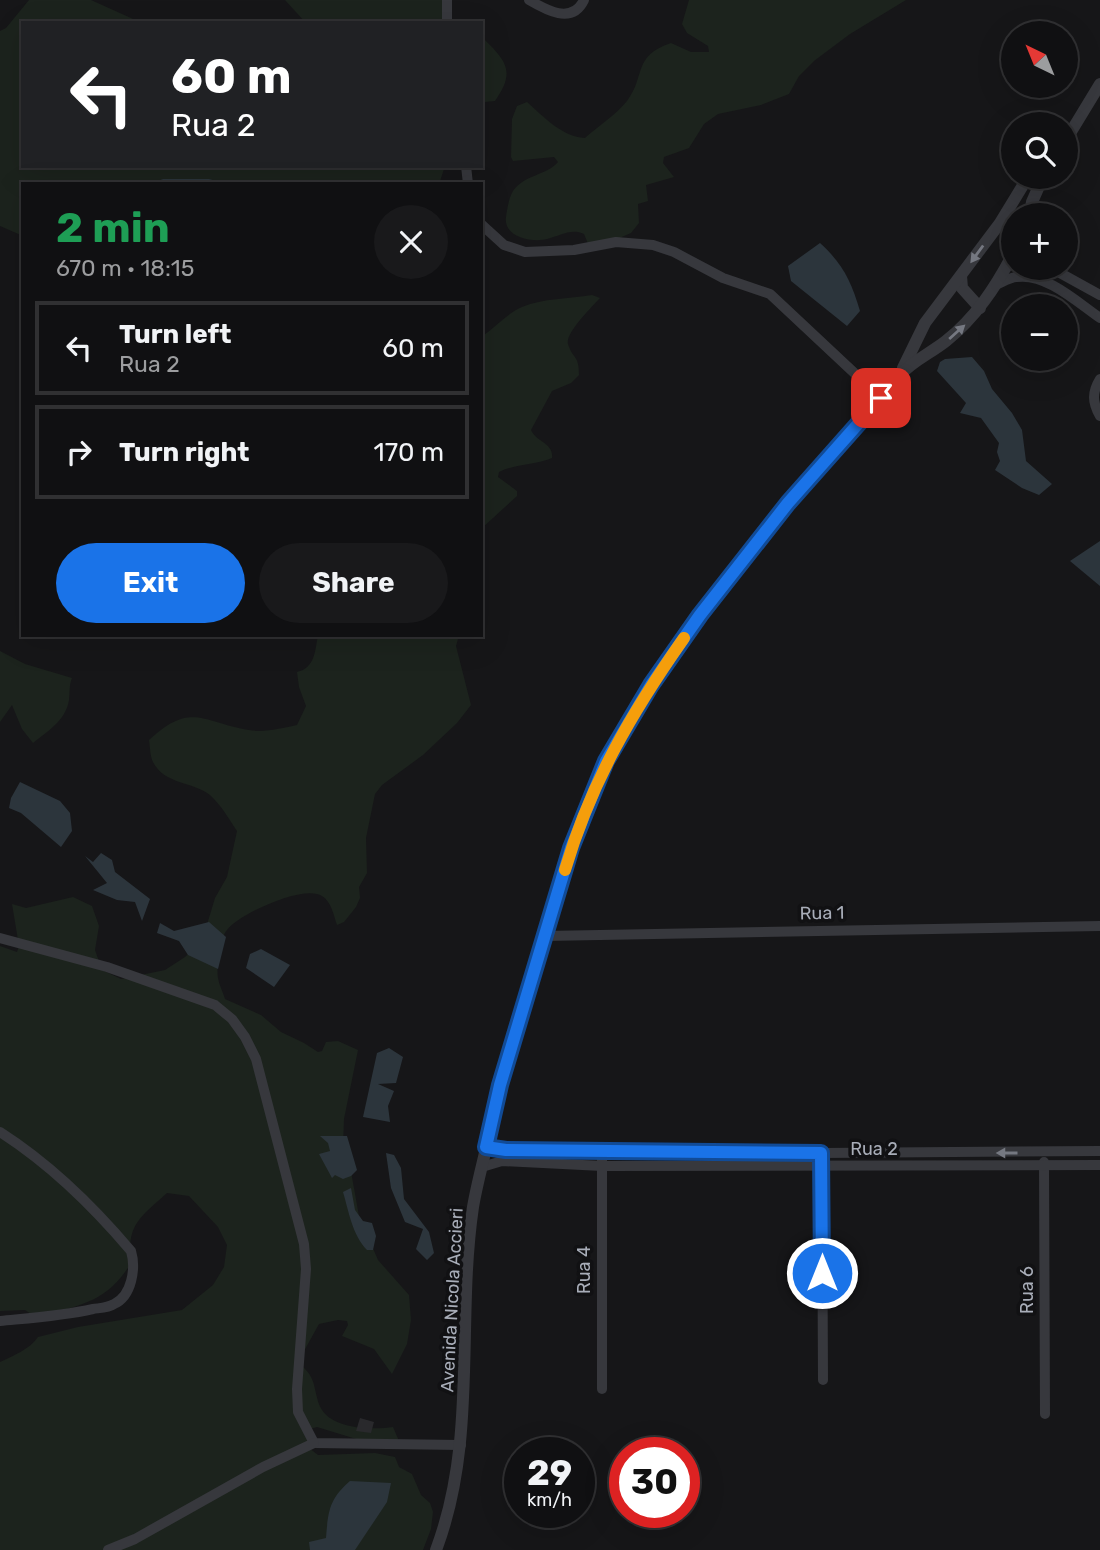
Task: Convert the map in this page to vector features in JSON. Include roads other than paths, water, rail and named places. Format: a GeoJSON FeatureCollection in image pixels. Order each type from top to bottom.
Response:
{"type":"FeatureCollection","features":[{"type":"Feature","properties":{"kind":"street"},"geometry":{"type":"LineString","coordinates":[[447,0],[447,21]]}},
{"type":"Feature","properties":{"kind":"street"},"geometry":{"type":"LineString","coordinates":[[529,0],[557,15],[571,13],[581,7],[584,0]]}},
{"type":"Feature","properties":{"kind":"street"},"geometry":{"type":"LineString","coordinates":[[1078,118],[1100,84]]}},
{"type":"Feature","properties":{"kind":"street","name":"Avenida Nicola Accieri"},"geometry":{"type":"LineString","coordinates":[[436,1550],[448,1520],[461,1445],[473,1206],[500,1085],[571,848],[606,761],[651,685],[700,615],[788,503],[902,372],[925,323],[1000,223],[1021,189]]}},
{"type":"Feature","properties":{"kind":"street"},"geometry":{"type":"LineString","coordinates":[[483,226],[504,245],[525,252],[574,250],[616,242],[653,245],[674,252],[723,278],[770,293],[881,398]]}},
{"type":"Feature","properties":{"kind":"street"},"geometry":{"type":"LineString","coordinates":[[961,276],[962,288],[981,308]]}},
{"type":"Feature","properties":{"kind":"street","name":"Avenida Nicola Accieri"},"geometry":{"type":"LineString","coordinates":[[902,372],[943,344],[981,308],[1001,276]]}},
{"type":"Feature","properties":{"kind":"street"},"geometry":{"type":"LineString","coordinates":[[996,285],[1014,277],[1031,276],[1054,287],[1100,318]]}},
{"type":"Feature","properties":{"kind":"street"},"geometry":{"type":"LineString","coordinates":[[1073,280],[1100,295]]}},
{"type":"Feature","properties":{"kind":"street"},"geometry":{"type":"LineString","coordinates":[[1100,379],[1093,393],[1094,405],[1100,416]]}},
{"type":"Feature","properties":{"kind":"street","name":"Rua 1"},"geometry":{"type":"LineString","coordinates":[[545,936],[1100,926]]}},
{"type":"Feature","properties":{"kind":"street"},"geometry":{"type":"LineString","coordinates":[[0,938],[107,967],[215,1005],[232,1019],[245,1037],[256,1059],[304,1244],[306,1269],[297,1390],[298,1412],[313,1443]]}},
{"type":"Feature","properties":{"kind":"street"},"geometry":{"type":"LineString","coordinates":[[0,1132],[31,1152],[87,1203],[131,1251],[133,1259],[130,1285],[125,1296],[113,1305],[69,1314],[0,1321]]}},
{"type":"Feature","properties":{"kind":"street","name":"Rua 2"},"geometry":{"type":"LineString","coordinates":[[486,1147],[506,1150],[821,1153],[1100,1152]]}},
{"type":"Feature","properties":{"kind":"street","name":"Rua 4"},"geometry":{"type":"LineString","coordinates":[[601,1389],[602,1151]]}},
{"type":"Feature","properties":{"kind":"street"},"geometry":{"type":"LineString","coordinates":[[821,1153],[822,1380]]}},
{"type":"Feature","properties":{"kind":"street","name":"Rua 6"},"geometry":{"type":"LineString","coordinates":[[1044,1153],[1045,1414]]}},
{"type":"Feature","properties":{"kind":"street","name":"Rua 2"},"geometry":{"type":"LineString","coordinates":[[482,1167],[502,1161],[601,1166],[1100,1165]]}},
{"type":"Feature","properties":{"kind":"street"},"geometry":{"type":"LineString","coordinates":[[108,1550],[135,1539],[263,1467],[313,1443],[461,1445]]}}]}
